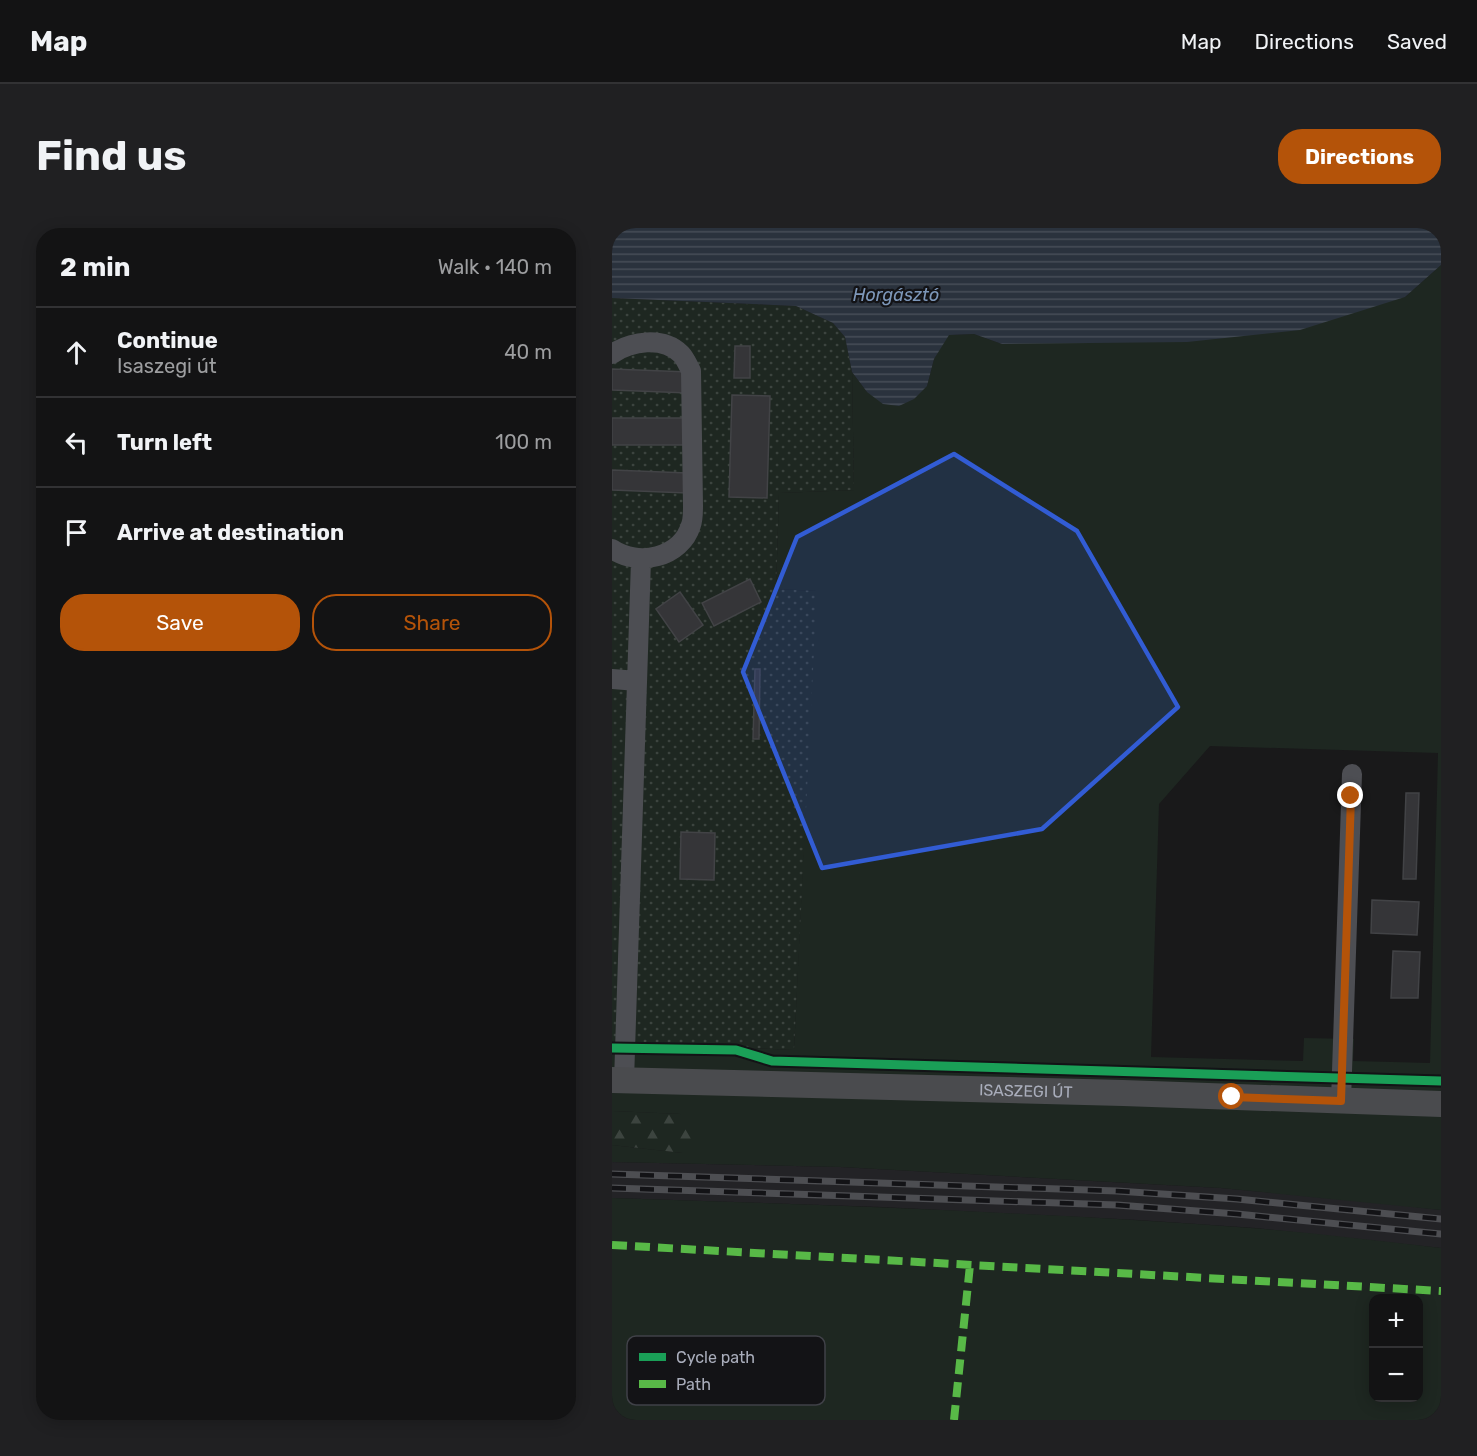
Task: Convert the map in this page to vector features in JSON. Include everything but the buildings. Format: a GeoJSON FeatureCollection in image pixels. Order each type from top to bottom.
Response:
{"type":"FeatureCollection","features":[{"type":"Feature","properties":{"kind":"main road","name":"ISASZEGI ÚT"},"geometry":{"type":"LineString","coordinates":[[618,1081],[1123,1093],[1441,1104]]}},
{"type":"Feature","properties":{"kind":"lane"},"geometry":{"type":"LineString","coordinates":[[612,354],[636,344],[658,343],[672,346],[683,355],[691,371],[693,506],[691,527],[679,544],[662,556],[641,560],[621,555],[612,549]]}},
{"type":"Feature","properties":{"kind":"lane"},"geometry":{"type":"LineString","coordinates":[[618,1081],[638,681],[641,560]]}},
{"type":"Feature","properties":{"kind":"lane"},"geometry":{"type":"LineString","coordinates":[[612,679],[638,681]]}},
{"type":"Feature","properties":{"kind":"lane"},"geometry":{"type":"LineString","coordinates":[[1341,1101],[1352,774]]}},
{"type":"Feature","properties":{"kind":"highlighted area"},"geometry":{"type":"Polygon","coordinates":[[[954,454],[1077,531],[1178,707],[1042,829],[822,868],[743,672],[797,537],[954,454]]]}},
{"type":"Feature","properties":{"kind":"shaded area"},"geometry":{"type":"Polygon","coordinates":[[[612,1162],[841,1167],[1221,1188],[1391,1204],[1441,1210],[1441,1248],[1255,1228],[1138,1220],[882,1207],[612,1198],[612,1162]]]}},
{"type":"Feature","properties":{"kind":"green space"},"geometry":{"type":"Polygon","coordinates":[[[1441,265],[1441,1210],[1221,1188],[841,1167],[612,1162],[612,1145],[683,1153],[680,1114],[612,1111],[612,1042],[794,1050],[816,591],[776,589],[779,493],[854,490],[852,372],[867,392],[927,386],[934,359],[948,335],[974,334],[1002,344],[1405,297],[1441,265]],[[1210,746],[1159,804],[1151,1057],[1303,1061],[1304,1038],[1354,1039],[1353,1061],[1430,1063],[1438,753],[1210,746]]]}},
{"type":"Feature","properties":{"kind":"green space"},"geometry":{"type":"Polygon","coordinates":[[[612,298],[796,306],[833,323],[845,337],[852,372],[854,490],[779,493],[776,589],[817,591],[794,1050],[612,1042],[612,298]]]}},
{"type":"Feature","properties":{"kind":"green space"},"geometry":{"type":"Polygon","coordinates":[[[612,1111],[680,1114],[711,1138],[683,1153],[612,1145],[612,1111]]]}},
{"type":"Feature","properties":{"kind":"green space"},"geometry":{"type":"Polygon","coordinates":[[[612,1198],[852,1206],[1171,1222],[1275,1230],[1441,1248],[1441,1420],[612,1420],[612,1198]]]}},
{"type":"Feature","properties":{"kind":"water","name":"Horgásztó"},"geometry":{"type":"Polygon","coordinates":[[[612,228],[1441,228],[1441,265],[1405,297],[1300,330],[1187,342],[1002,344],[974,334],[949,335],[934,359],[927,386],[914,399],[899,406],[883,404],[867,392],[852,372],[845,337],[833,323],[796,306],[612,298],[612,228]]]}},
{"type":"Feature","properties":{"kind":"railway"},"geometry":{"type":"LineString","coordinates":[[612,1174],[1117,1191],[1237,1199],[1441,1219]]}},
{"type":"Feature","properties":{"kind":"railway"},"geometry":{"type":"LineString","coordinates":[[612,1188],[1117,1205],[1441,1234]]}},
{"type":"Feature","properties":{"kind":"marked path"},"geometry":{"type":"LineString","coordinates":[[612,1245],[1441,1291]]}},
{"type":"Feature","properties":{"kind":"marked path"},"geometry":{"type":"LineString","coordinates":[[954,1420],[970,1265]]}},
{"type":"Feature","properties":{"kind":"cycle path"},"geometry":{"type":"LineString","coordinates":[[612,1048],[736,1050],[772,1061],[1441,1081]]}},
{"type":"Feature","properties":{"kind":"route"},"geometry":{"type":"LineString","coordinates":[[1232,1097],[1341,1101],[1351,796]]}}]}
